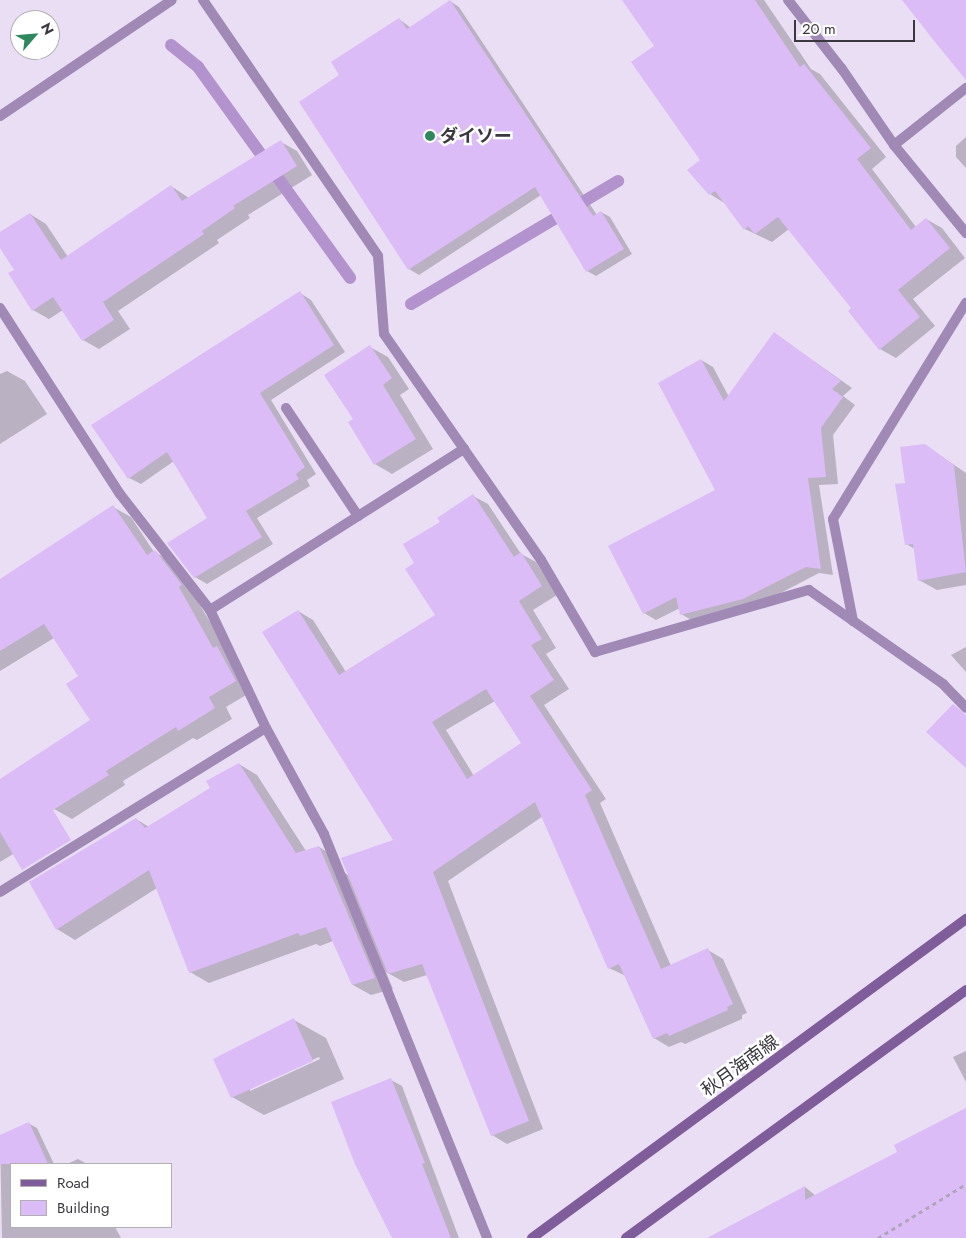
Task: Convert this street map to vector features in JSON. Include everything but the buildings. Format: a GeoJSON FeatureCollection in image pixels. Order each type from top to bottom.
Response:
{"type":"FeatureCollection","features":[{"type":"Feature","properties":{"kind":"main road","name":"秋月海南線"},"geometry":{"type":"LineString","coordinates":[[532,1238],[966,919]]}},
{"type":"Feature","properties":{"kind":"main road"},"geometry":{"type":"LineString","coordinates":[[626,1238],[966,990]]}},
{"type":"Feature","properties":{"kind":"street"},"geometry":{"type":"LineString","coordinates":[[0,116],[172,0]]}},
{"type":"Feature","properties":{"kind":"street"},"geometry":{"type":"LineString","coordinates":[[203,0],[378,256],[384,334],[541,560],[594,652],[809,590],[943,684],[966,708]]}},
{"type":"Feature","properties":{"kind":"street"},"geometry":{"type":"LineString","coordinates":[[788,0],[842,69],[894,145],[966,233]]}},
{"type":"Feature","properties":{"kind":"street"},"geometry":{"type":"LineString","coordinates":[[894,145],[966,88]]}},
{"type":"Feature","properties":{"kind":"street"},"geometry":{"type":"LineString","coordinates":[[853,621],[833,519],[966,303]]}},
{"type":"Feature","properties":{"kind":"street"},"geometry":{"type":"LineString","coordinates":[[0,308],[120,494],[210,610],[266,728],[324,834],[487,1238]]}},
{"type":"Feature","properties":{"kind":"street"},"geometry":{"type":"LineString","coordinates":[[286,408],[358,516]]}},
{"type":"Feature","properties":{"kind":"street"},"geometry":{"type":"LineString","coordinates":[[210,610],[464,449]]}},
{"type":"Feature","properties":{"kind":"street"},"geometry":{"type":"LineString","coordinates":[[0,892],[266,728]]}},
{"type":"Feature","properties":{"kind":"path"},"geometry":{"type":"LineString","coordinates":[[878,1238],[966,1184]]}},
{"type":"Feature","properties":{"kind":"waterway"},"geometry":{"type":"LineString","coordinates":[[171,45],[198,67],[350,278]]}},
{"type":"Feature","properties":{"kind":"waterway"},"geometry":{"type":"LineString","coordinates":[[411,304],[618,181]]}},
{"type":"Feature","properties":{"kind":"place","name":"ダイソー"},"geometry":{"type":"Point","coordinates":[430,136]}}]}
